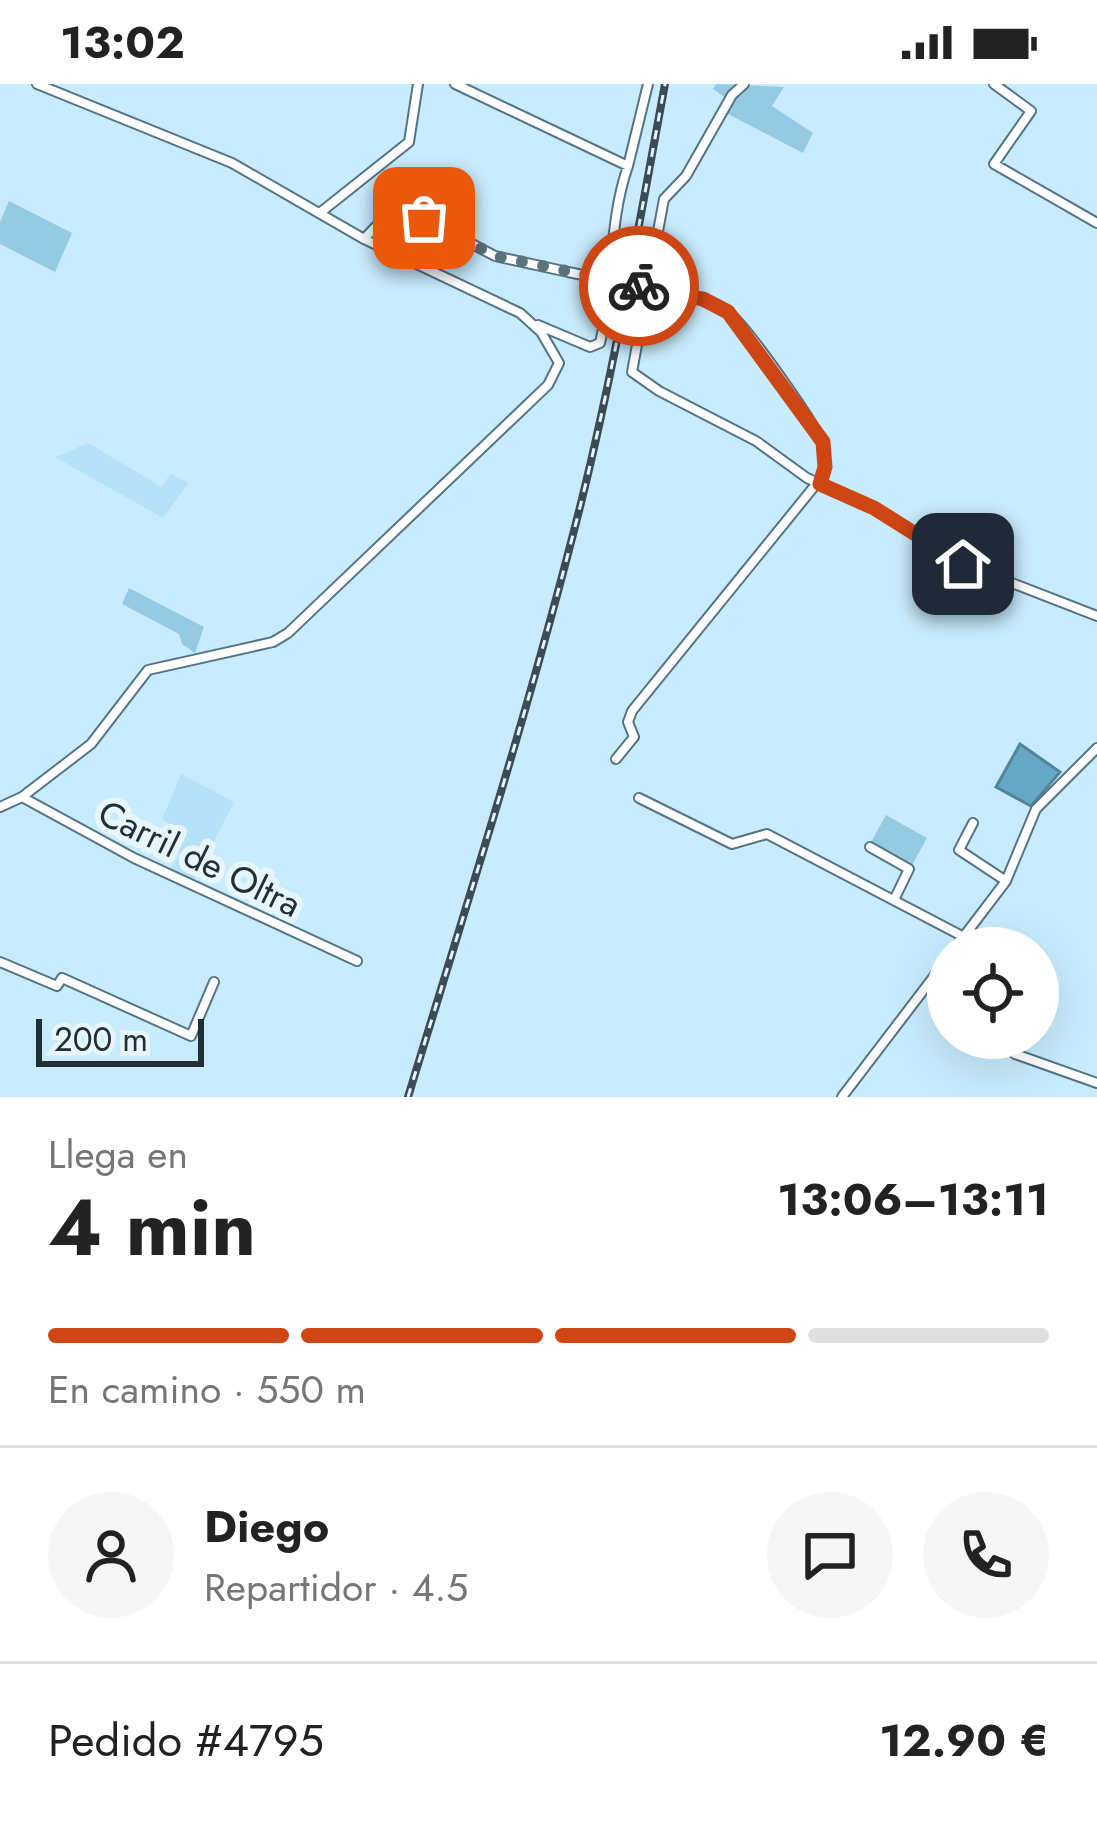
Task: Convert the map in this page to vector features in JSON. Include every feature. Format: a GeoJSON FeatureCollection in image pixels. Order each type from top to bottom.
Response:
{"type":"FeatureCollection","features":[{"type":"Feature","properties":{"kind":"street"},"geometry":{"type":"LineString","coordinates":[[0,807],[22,797],[91,744],[148,670],[273,642],[288,633],[548,385],[558,370],[557,355],[520,313],[364,239],[232,163],[37,84]]}},
{"type":"Feature","properties":{"kind":"street"},"geometry":{"type":"LineString","coordinates":[[321,212],[409,142],[418,84]]}},
{"type":"Feature","properties":{"kind":"street"},"geometry":{"type":"LineString","coordinates":[[455,84],[628,166]]}},
{"type":"Feature","properties":{"kind":"street"},"geometry":{"type":"LineString","coordinates":[[531,322],[590,347],[600,343],[610,295],[608,267],[648,84]]}},
{"type":"Feature","properties":{"kind":"street"},"geometry":{"type":"LineString","coordinates":[[744,84],[732,95],[686,176],[664,199],[661,234],[631,368],[659,392],[756,441],[818,483],[874,508],[963,564],[1097,616]]}},
{"type":"Feature","properties":{"kind":"street"},"geometry":{"type":"LineString","coordinates":[[994,84],[1031,111],[994,164],[1097,224]]}},
{"type":"Feature","properties":{"kind":"street"},"geometry":{"type":"LineString","coordinates":[[364,239],[385,217],[415,214],[495,256],[703,299],[737,320],[823,442],[825,467],[818,483],[632,711],[628,722],[634,737],[616,759]]}},
{"type":"Feature","properties":{"kind":"street"},"geometry":{"type":"LineString","coordinates":[[972,927],[1006,881],[1032,814],[1097,748]]}},
{"type":"Feature","properties":{"kind":"street","name":"Carril de Oltra"},"geometry":{"type":"LineString","coordinates":[[22,797],[154,868],[357,961]]}},
{"type":"Feature","properties":{"kind":"street"},"geometry":{"type":"LineString","coordinates":[[639,798],[732,844],[767,834],[945,927]]}},
{"type":"Feature","properties":{"kind":"street"},"geometry":{"type":"LineString","coordinates":[[974,823],[959,850],[1006,881]]}},
{"type":"Feature","properties":{"kind":"street"},"geometry":{"type":"LineString","coordinates":[[870,847],[910,869],[894,900]]}},
{"type":"Feature","properties":{"kind":"street"},"geometry":{"type":"LineString","coordinates":[[0,962],[57,986],[62,978],[191,1036],[214,982]]}},
{"type":"Feature","properties":{"kind":"street"},"geometry":{"type":"LineString","coordinates":[[842,1097],[927,993]]}},
{"type":"Feature","properties":{"kind":"street"},"geometry":{"type":"LineString","coordinates":[[1029,1059],[1097,1083]]}},
{"type":"Feature","properties":{"kind":"shaded area"},"geometry":{"type":"Polygon","coordinates":[[[716,84],[784,87],[772,106],[813,133],[803,153],[726,113],[731,102],[713,89],[716,84]]]}},
{"type":"Feature","properties":{"kind":"shaded area"},"geometry":{"type":"Polygon","coordinates":[[[9,201],[72,233],[55,272],[0,244],[0,222],[9,201]]]}},
{"type":"Feature","properties":{"kind":"shaded area"},"geometry":{"type":"Polygon","coordinates":[[[88,443],[162,487],[170,474],[189,483],[163,518],[55,457],[88,443]]]}},
{"type":"Feature","properties":{"kind":"shaded area"},"geometry":{"type":"Polygon","coordinates":[[[129,588],[204,627],[195,653],[182,644],[179,634],[122,604],[129,588]]]}},
{"type":"Feature","properties":{"kind":"shaded area"},"geometry":{"type":"Polygon","coordinates":[[[1020,744],[1060,772],[1031,806],[996,787],[1020,744]]]}},
{"type":"Feature","properties":{"kind":"shaded area"},"geometry":{"type":"Polygon","coordinates":[[[181,774],[234,802],[193,883],[170,870],[180,854],[174,849],[183,833],[162,819],[181,774]]]}},
{"type":"Feature","properties":{"kind":"shaded area"},"geometry":{"type":"Polygon","coordinates":[[[886,815],[927,838],[912,865],[871,842],[886,815]]]}},
{"type":"Feature","properties":{"kind":"railway"},"geometry":{"type":"LineString","coordinates":[[408,1097],[562,578],[616,347],[665,84]]}},
{"type":"Feature","properties":{"kind":"way so far"},"geometry":{"type":"LineString","coordinates":[[424,218],[475,248],[519,264],[639,286]]}},
{"type":"Feature","properties":{"kind":"route"},"geometry":{"type":"LineString","coordinates":[[639,286],[703,299],[728,312],[823,442],[825,467],[820,484],[874,508],[963,564]]}}]}
